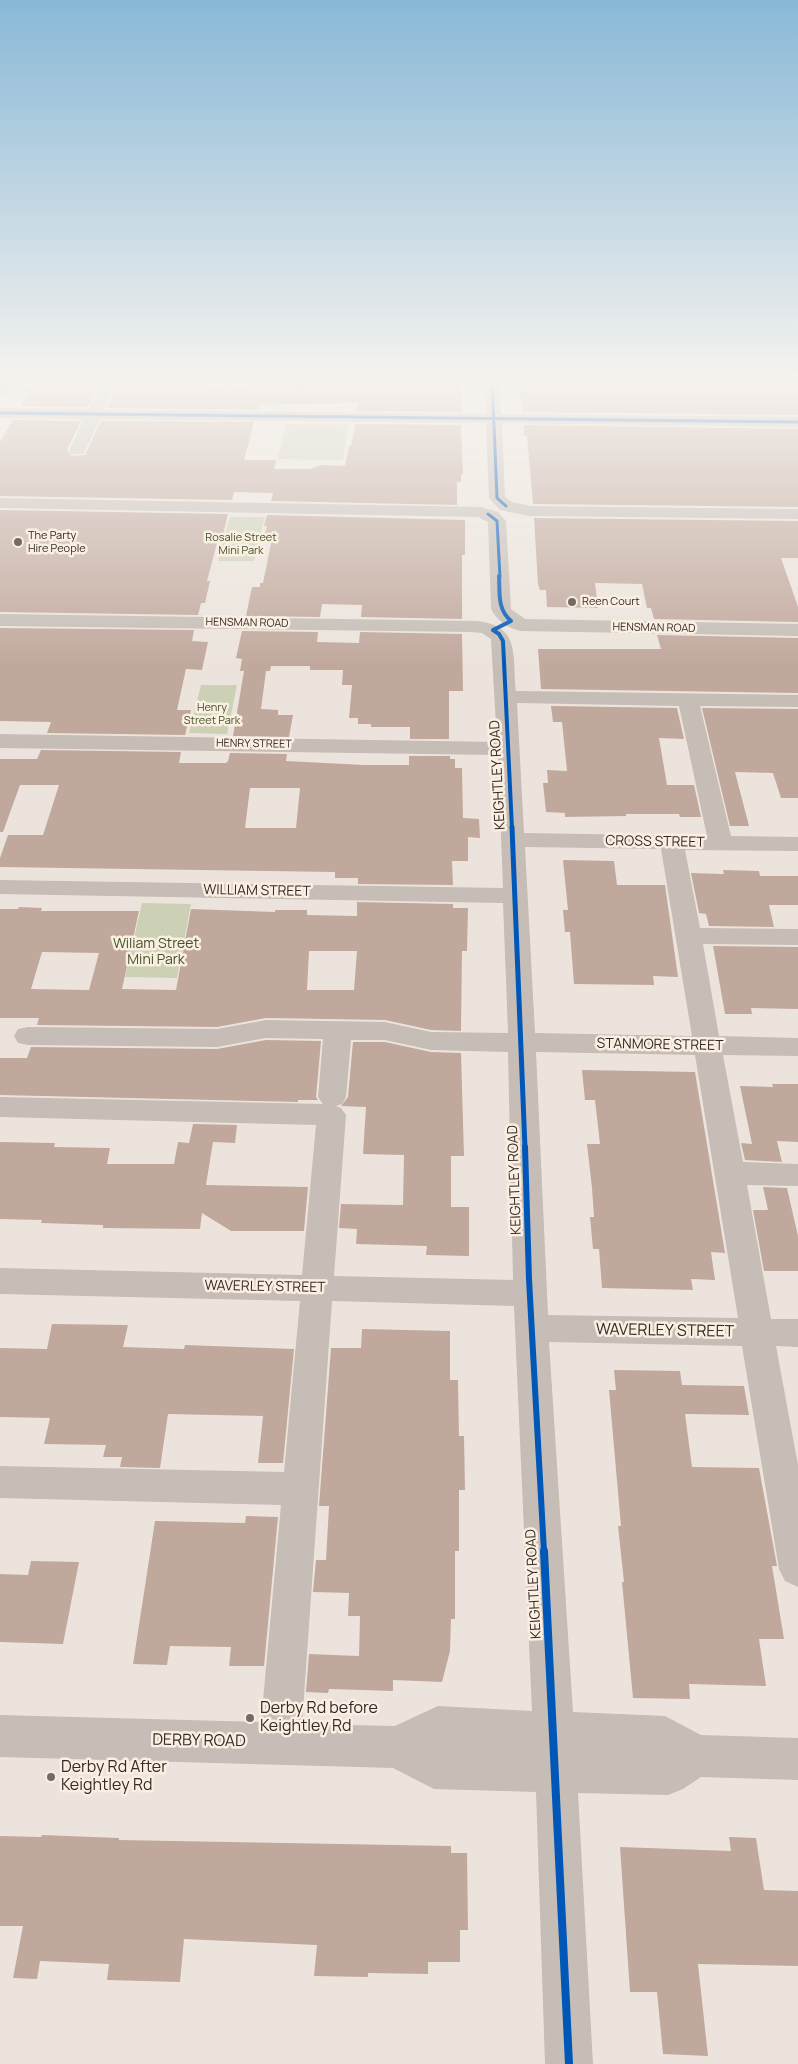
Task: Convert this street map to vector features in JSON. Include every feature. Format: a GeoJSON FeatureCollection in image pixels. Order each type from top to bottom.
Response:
{"type":"FeatureCollection","features":[{"type":"Feature","properties":{"kind":"street"},"geometry":{"type":"LineString","coordinates":[[496,474],[497,498],[506,506],[530,510],[798,514]]}},
{"type":"Feature","properties":{"kind":"street","name":"KEIGHTLEY ROAD"},"geometry":{"type":"LineString","coordinates":[[0,504],[467,511],[488,514],[497,521],[504,616],[499,634],[503,641],[506,697],[522,1042],[530,1293],[555,1752],[569,2064]]}},
{"type":"Feature","properties":{"kind":"street","name":"HENSMAN ROAD"},"geometry":{"type":"LineString","coordinates":[[0,620],[478,627],[521,625],[535,627],[798,630]]}},
{"type":"Feature","properties":{"kind":"street"},"geometry":{"type":"LineString","coordinates":[[506,697],[798,701]]}},
{"type":"Feature","properties":{"kind":"street"},"geometry":{"type":"LineString","coordinates":[[688,700],[721,843]]}},
{"type":"Feature","properties":{"kind":"street","name":"HENRY STREET"},"geometry":{"type":"LineString","coordinates":[[0,741],[508,749]]}},
{"type":"Feature","properties":{"kind":"street","name":"CROSS STREET"},"geometry":{"type":"LineString","coordinates":[[512,840],[798,844]]}},
{"type":"Feature","properties":{"kind":"street"},"geometry":{"type":"LineString","coordinates":[[672,842],[757,1332],[794,1519],[798,1569]]}},
{"type":"Feature","properties":{"kind":"street","name":"WILLIAM STREET"},"geometry":{"type":"LineString","coordinates":[[0,887],[514,896]]}},
{"type":"Feature","properties":{"kind":"street"},"geometry":{"type":"LineString","coordinates":[[688,936],[798,937]]}},
{"type":"Feature","properties":{"kind":"street","name":"STANMORE STREET"},"geometry":{"type":"LineString","coordinates":[[28,1036],[217,1038],[266,1029],[338,1030],[385,1031],[431,1041],[798,1048]]}},
{"type":"Feature","properties":{"kind":"street"},"geometry":{"type":"LineString","coordinates":[[332,1098],[338,1030]]}},
{"type":"Feature","properties":{"kind":"street"},"geometry":{"type":"LineString","coordinates":[[0,1107],[331,1115],[280,1742]]}},
{"type":"Feature","properties":{"kind":"street"},"geometry":{"type":"LineString","coordinates":[[730,1173],[798,1175]]}},
{"type":"Feature","properties":{"kind":"street","name":"WAVERLEY STREET"},"geometry":{"type":"LineString","coordinates":[[0,1281],[530,1293]]}},
{"type":"Feature","properties":{"kind":"street","name":"WAVERLEY STREET"},"geometry":{"type":"LineString","coordinates":[[532,1328],[798,1333]]}},
{"type":"Feature","properties":{"kind":"street"},"geometry":{"type":"LineString","coordinates":[[0,1482],[300,1489]]}},
{"type":"Feature","properties":{"kind":"street","name":"DERBY ROAD"},"geometry":{"type":"LineString","coordinates":[[0,1736],[280,1742],[397,1747],[434,1768],[555,1752],[668,1774],[696,1756],[798,1759]]}},
{"type":"Feature","properties":{"kind":"green space","name":"Rosalie Street Mini Park"},"geometry":{"type":"Polygon","coordinates":[[[230,517],[265,517],[254,561],[218,561],[230,517]]]}},
{"type":"Feature","properties":{"kind":"green space","name":"Henry Street Park"},"geometry":{"type":"Polygon","coordinates":[[[201,685],[237,685],[227,734],[189,733],[201,685]]]}},
{"type":"Feature","properties":{"kind":"green space","name":"Wiliam Street Mini Park"},"geometry":{"type":"Polygon","coordinates":[[[142,903],[191,904],[177,978],[125,977],[142,903]]]}},
{"type":"Feature","properties":{"kind":"building"},"geometry":{"type":"Polygon","coordinates":[[[0,474],[461,474],[461,482],[457,482],[457,505],[271,501],[273,493],[234,492],[232,500],[0,496],[0,474]]]}},
{"type":"Feature","properties":{"kind":"building"},"geometry":{"type":"Polygon","coordinates":[[[530,474],[798,474],[798,507],[533,504],[530,474]]]}},
{"type":"Feature","properties":{"kind":"building"},"geometry":{"type":"Polygon","coordinates":[[[0,510],[228,514],[221,543],[217,543],[207,581],[210,581],[205,603],[201,603],[198,615],[0,612],[0,510]]]}},
{"type":"Feature","properties":{"kind":"building"},"geometry":{"type":"Polygon","coordinates":[[[267,515],[465,520],[465,555],[462,555],[462,619],[361,617],[362,605],[322,604],[320,617],[246,616],[252,587],[260,587],[260,583],[263,583],[273,534],[265,534],[267,526],[264,526],[267,515]]]}},
{"type":"Feature","properties":{"kind":"building"},"geometry":{"type":"Polygon","coordinates":[[[534,518],[798,521],[798,558],[781,558],[798,607],[798,622],[654,619],[651,608],[647,608],[642,584],[595,583],[598,608],[547,607],[546,590],[540,590],[538,584],[534,518]]]}},
{"type":"Feature","properties":{"kind":"building"},"geometry":{"type":"Polygon","coordinates":[[[0,628],[194,630],[192,641],[208,642],[202,670],[186,669],[177,710],[191,710],[185,735],[47,733],[51,722],[0,721],[0,628]]]}},
{"type":"Feature","properties":{"kind":"building"},"geometry":{"type":"Polygon","coordinates":[[[242,631],[318,632],[317,642],[359,643],[360,632],[462,634],[463,691],[449,691],[449,739],[410,739],[410,727],[371,727],[371,724],[358,724],[358,718],[349,718],[352,685],[342,685],[343,670],[310,670],[310,666],[271,666],[270,671],[266,671],[261,709],[278,710],[278,715],[293,715],[289,737],[233,736],[244,671],[240,671],[242,659],[236,658],[242,631]]]}},
{"type":"Feature","properties":{"kind":"building"},"geometry":{"type":"Polygon","coordinates":[[[657,635],[798,638],[798,693],[541,689],[538,649],[661,649],[657,635]]]}},
{"type":"Feature","properties":{"kind":"building"},"geometry":{"type":"Polygon","coordinates":[[[551,706],[677,708],[684,739],[659,738],[667,785],[694,785],[701,817],[680,817],[679,814],[626,814],[626,816],[565,817],[565,813],[546,812],[543,783],[548,783],[547,770],[567,771],[562,722],[553,722],[551,706]]]}},
{"type":"Feature","properties":{"kind":"building"},"geometry":{"type":"Polygon","coordinates":[[[702,708],[798,709],[798,798],[781,798],[773,773],[735,772],[749,826],[730,826],[702,708]]]}},
{"type":"Feature","properties":{"kind":"building"},"geometry":{"type":"Polygon","coordinates":[[[41,750],[181,752],[179,763],[226,763],[230,753],[287,754],[286,761],[364,765],[409,765],[409,756],[450,756],[450,759],[455,759],[455,768],[462,768],[463,818],[479,819],[480,838],[468,837],[468,861],[452,861],[453,885],[358,884],[358,878],[335,878],[335,872],[0,867],[0,858],[8,835],[43,835],[59,785],[20,785],[3,832],[0,832],[0,759],[37,759],[41,750]],[[250,788],[245,828],[296,828],[300,788],[250,788]]]}},
{"type":"Feature","properties":{"kind":"building"},"geometry":{"type":"Polygon","coordinates":[[[563,860],[614,861],[617,885],[665,885],[678,977],[653,976],[654,985],[574,984],[570,932],[565,932],[563,910],[568,910],[563,860]]]}},
{"type":"Feature","properties":{"kind":"building"},"geometry":{"type":"Polygon","coordinates":[[[723,870],[759,871],[760,876],[798,876],[798,905],[769,905],[774,927],[709,926],[706,914],[699,913],[691,873],[724,874],[723,870]]]}},
{"type":"Feature","properties":{"kind":"building"},"geometry":{"type":"Polygon","coordinates":[[[357,902],[453,904],[453,908],[468,908],[467,951],[462,951],[461,1031],[431,1030],[385,1020],[266,1018],[217,1027],[37,1025],[39,1018],[0,1018],[0,909],[18,909],[19,907],[42,908],[41,911],[139,911],[122,989],[176,990],[191,909],[275,912],[275,910],[307,910],[307,915],[357,916],[357,902]],[[309,951],[307,990],[354,990],[357,951],[309,951]],[[42,952],[31,989],[89,990],[99,953],[42,952]]]}},
{"type":"Feature","properties":{"kind":"building"},"geometry":{"type":"Polygon","coordinates":[[[713,946],[798,947],[798,1009],[751,1008],[752,1014],[725,1014],[713,946]]]}},
{"type":"Feature","properties":{"kind":"building"},"geometry":{"type":"Polygon","coordinates":[[[266,1040],[321,1041],[316,1097],[318,1100],[298,1100],[298,1102],[0,1095],[0,1058],[27,1058],[31,1047],[217,1049],[266,1040]]]}},
{"type":"Feature","properties":{"kind":"building"},"geometry":{"type":"Polygon","coordinates":[[[353,1042],[385,1042],[431,1052],[461,1053],[464,1156],[451,1156],[451,1207],[469,1207],[469,1256],[426,1255],[427,1246],[356,1244],[357,1229],[339,1228],[341,1204],[403,1205],[404,1155],[363,1154],[366,1107],[341,1106],[348,1097],[353,1042]]]}},
{"type":"Feature","properties":{"kind":"building"},"geometry":{"type":"Polygon","coordinates":[[[582,1070],[695,1072],[725,1253],[711,1252],[715,1280],[691,1279],[693,1290],[602,1288],[599,1249],[593,1249],[590,1217],[594,1217],[587,1144],[600,1144],[595,1100],[585,1100],[582,1070]]]}},
{"type":"Feature","properties":{"kind":"building"},"geometry":{"type":"Polygon","coordinates":[[[772,1084],[798,1084],[798,1142],[777,1141],[782,1162],[745,1160],[741,1143],[752,1144],[740,1086],[773,1087],[772,1084]]]}},
{"type":"Feature","properties":{"kind":"building"},"geometry":{"type":"Polygon","coordinates":[[[193,1124],[237,1125],[235,1143],[213,1142],[206,1185],[308,1187],[304,1231],[231,1231],[202,1213],[200,1229],[103,1228],[103,1225],[41,1223],[42,1220],[0,1219],[0,1142],[55,1143],[54,1147],[110,1148],[107,1164],[174,1164],[178,1142],[189,1143],[193,1124]]]}},
{"type":"Feature","properties":{"kind":"building"},"geometry":{"type":"Polygon","coordinates":[[[763,1187],[787,1188],[798,1236],[798,1271],[764,1271],[753,1210],[768,1210],[763,1187]]]}},
{"type":"Feature","properties":{"kind":"building"},"geometry":{"type":"Polygon","coordinates":[[[52,1324],[128,1325],[123,1347],[184,1349],[185,1345],[294,1349],[283,1463],[258,1463],[263,1416],[168,1414],[160,1468],[120,1467],[122,1457],[103,1457],[106,1445],[44,1444],[50,1418],[0,1417],[0,1348],[47,1349],[52,1324]]]}},
{"type":"Feature","properties":{"kind":"building"},"geometry":{"type":"Polygon","coordinates":[[[362,1329],[450,1331],[450,1380],[458,1380],[459,1436],[464,1436],[465,1490],[459,1490],[459,1551],[455,1551],[455,1619],[451,1619],[450,1651],[442,1682],[393,1680],[393,1691],[329,1689],[328,1693],[306,1692],[309,1654],[359,1656],[360,1616],[348,1616],[349,1593],[313,1592],[316,1560],[326,1560],[329,1506],[319,1506],[331,1348],[361,1348],[362,1329]]]}},
{"type":"Feature","properties":{"kind":"building"},"geometry":{"type":"Polygon","coordinates":[[[614,1370],[680,1371],[682,1385],[744,1386],[749,1415],[685,1414],[692,1467],[759,1468],[777,1566],[772,1566],[784,1639],[759,1639],[766,1686],[689,1684],[690,1699],[633,1698],[622,1582],[624,1582],[618,1526],[621,1526],[609,1390],[616,1390],[614,1370]]]}},
{"type":"Feature","properties":{"kind":"building"},"geometry":{"type":"Polygon","coordinates":[[[246,1516],[278,1517],[264,1666],[229,1666],[231,1647],[170,1646],[167,1665],[133,1664],[155,1521],[245,1523],[246,1516]]]}},
{"type":"Feature","properties":{"kind":"building"},"geometry":{"type":"Polygon","coordinates":[[[31,1561],[79,1562],[63,1644],[0,1642],[0,1574],[28,1575],[31,1561]]]}},
{"type":"Feature","properties":{"kind":"building"},"geometry":{"type":"Polygon","coordinates":[[[42,1835],[119,1838],[119,1840],[451,1846],[451,1853],[467,1853],[468,1930],[460,1930],[460,1962],[428,1962],[428,1974],[368,1973],[368,1977],[314,1976],[317,1945],[184,1939],[180,1982],[107,1980],[109,1964],[40,1961],[37,1979],[13,1978],[23,1926],[0,1926],[0,1836],[41,1837],[42,1835]]]}},
{"type":"Feature","properties":{"kind":"building"},"geometry":{"type":"Polygon","coordinates":[[[729,1837],[756,1838],[764,1890],[798,1891],[798,1966],[698,1964],[708,2056],[663,2054],[657,1992],[630,1992],[620,1847],[731,1851],[729,1837]]]}},
{"type":"Feature","properties":{"kind":"cycle path"},"geometry":{"type":"LineString","coordinates":[[496,474],[497,498],[506,506]]}},
{"type":"Feature","properties":{"kind":"cycle path"},"geometry":{"type":"LineString","coordinates":[[488,514],[497,521],[501,609],[504,615],[511,621],[493,630]]}},
{"type":"Feature","properties":{"kind":"cycle path"},"geometry":{"type":"LineString","coordinates":[[493,630],[499,634],[503,641],[506,697],[522,1042],[529,1279],[556,1771],[569,2064]]}},
{"type":"Feature","properties":{"kind":"place","name":"The Party Hire People"},"geometry":{"type":"Point","coordinates":[18,542]}},
{"type":"Feature","properties":{"kind":"place","name":"Reen Court"},"geometry":{"type":"Point","coordinates":[572,602]}},
{"type":"Feature","properties":{"kind":"place","name":"Derby Rd before Keightley Rd"},"geometry":{"type":"Point","coordinates":[250,1718]}},
{"type":"Feature","properties":{"kind":"place","name":"Derby Rd After Keightley Rd"},"geometry":{"type":"Point","coordinates":[51,1777]}}]}
